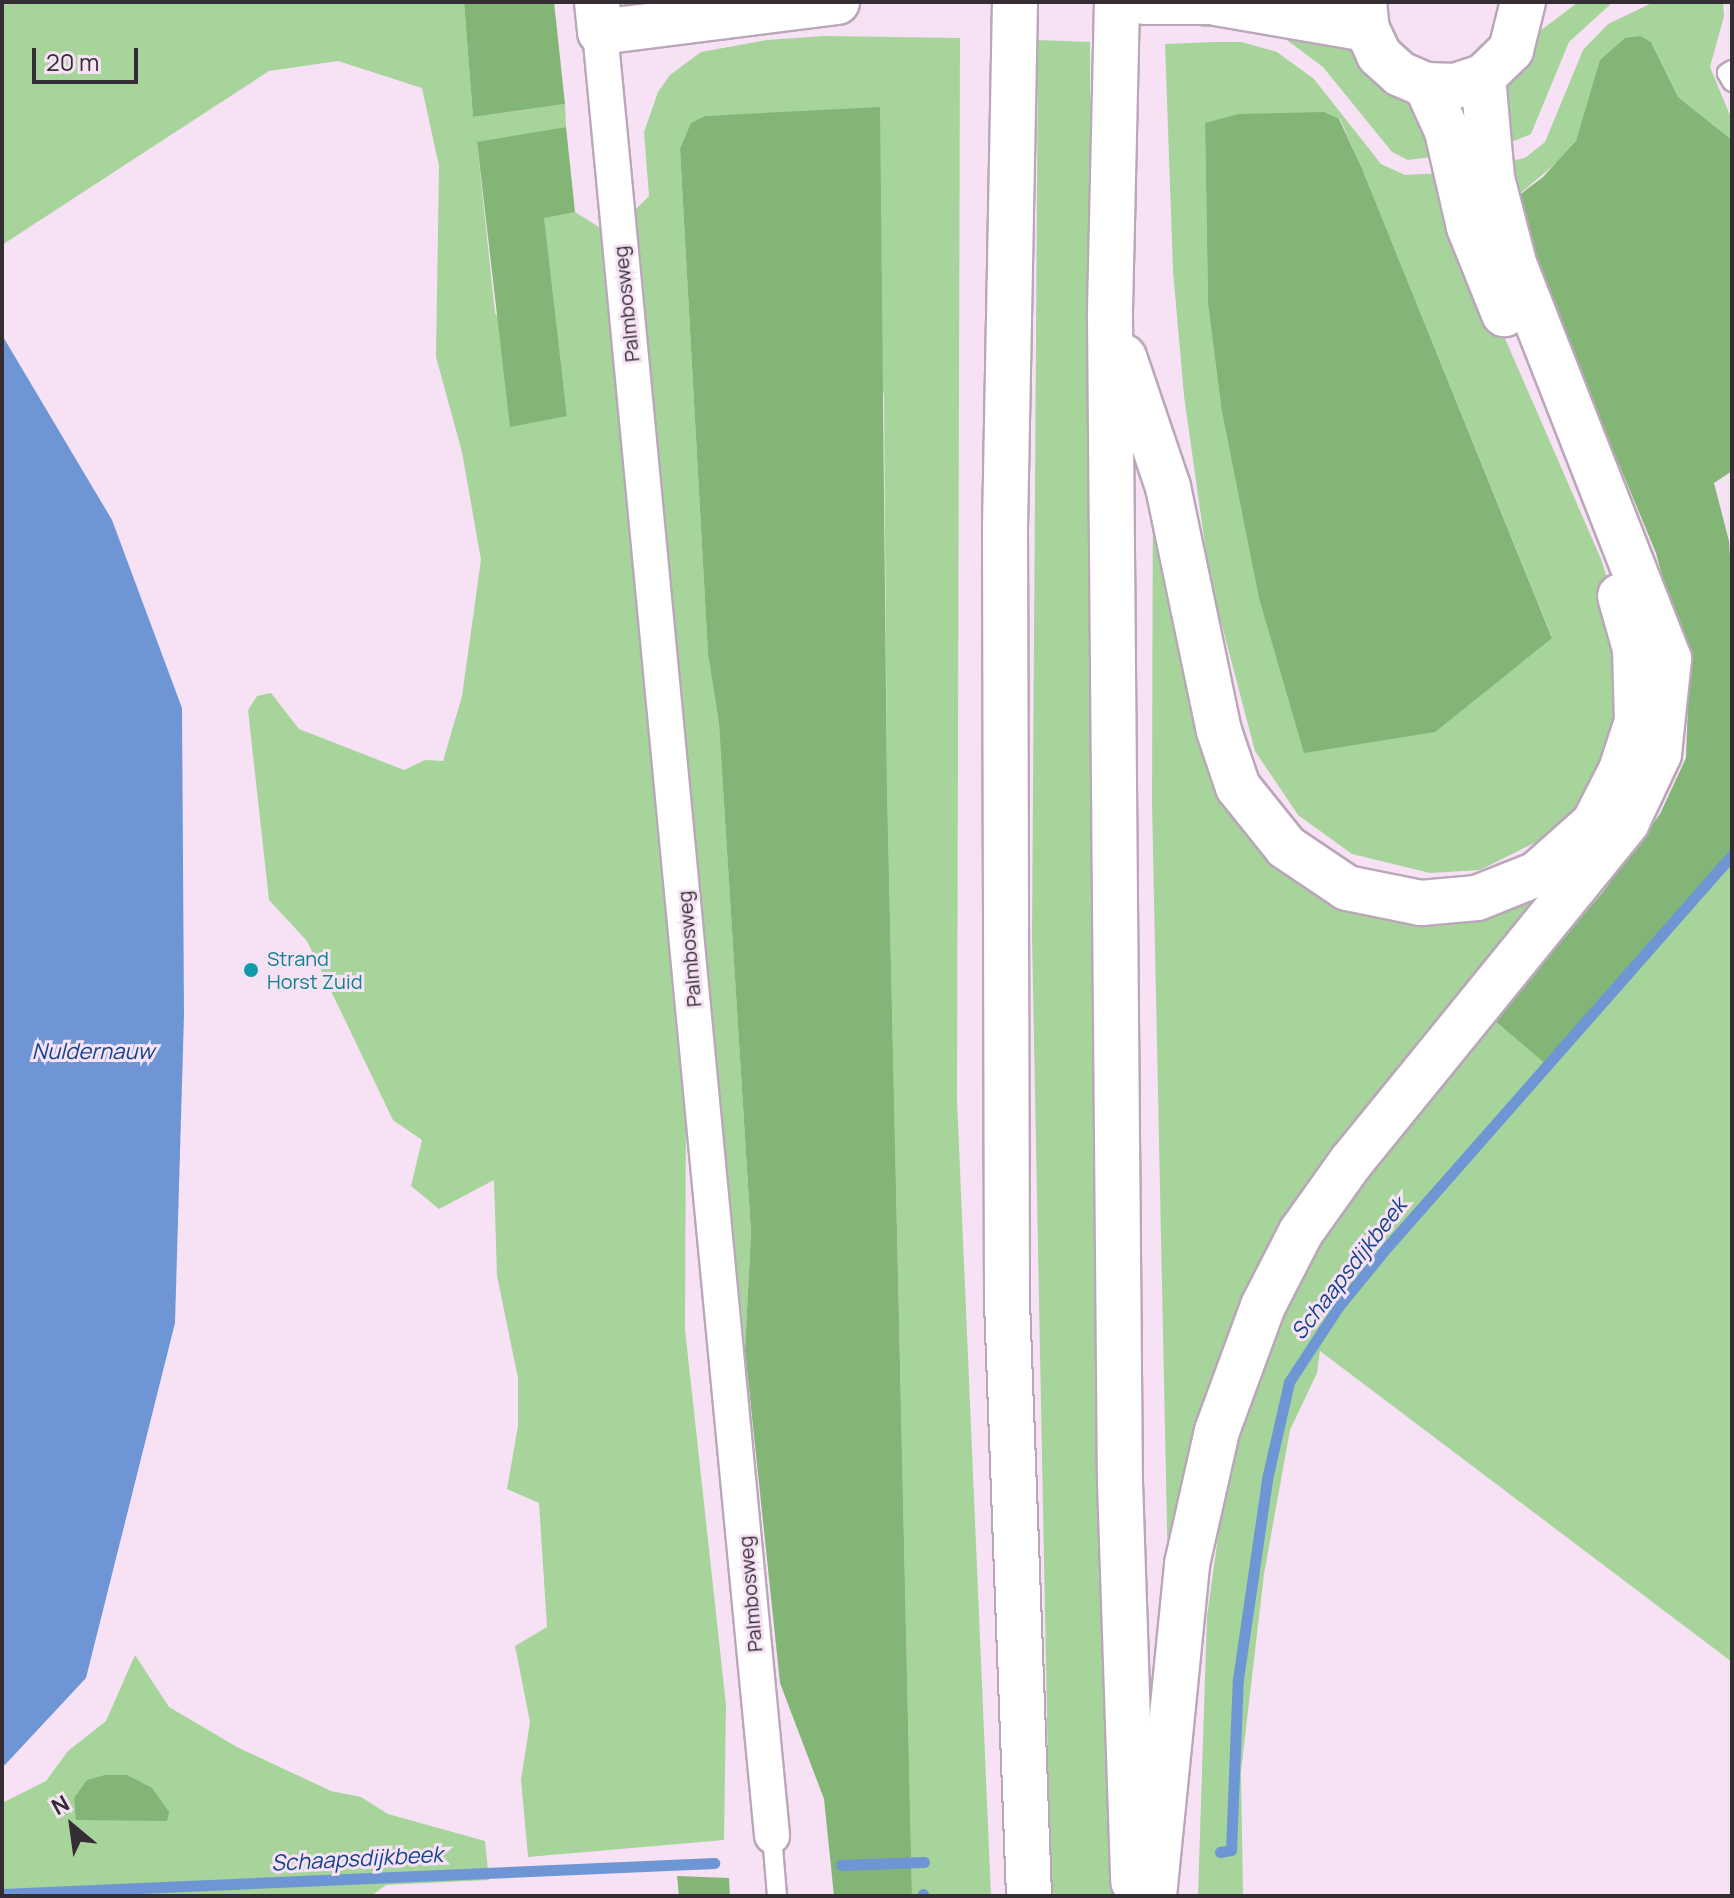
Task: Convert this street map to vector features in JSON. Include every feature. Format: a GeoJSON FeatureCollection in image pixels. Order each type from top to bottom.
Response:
{"type":"FeatureCollection","features":[{"type":"Feature","properties":{"kind":"main road"},"geometry":{"type":"LineString","coordinates":[[598,17],[837,2]]}},
{"type":"Feature","properties":{"kind":"main road"},"geometry":{"type":"LineString","coordinates":[[1015,2],[1005,530],[1007,1301],[1029,1896]]}},
{"type":"Feature","properties":{"kind":"main road"},"geometry":{"type":"LineString","coordinates":[[1117,2],[1110,317],[1120,1482],[1133,1896]]}},
{"type":"Feature","properties":{"kind":"main road"},"geometry":{"type":"LineString","coordinates":[[1144,2],[1212,3],[1365,16],[1379,55],[1400,74],[1426,85],[1455,86],[1483,77],[1511,50],[1531,6]]}},
{"type":"Feature","properties":{"kind":"main road"},"geometry":{"type":"LineString","coordinates":[[1154,1896],[1187,1564],[1217,1431],[1263,1306],[1301,1232],[1351,1162],[1627,822],[1659,754],[1669,659],[1628,542],[1515,267],[1492,178],[1483,77]]}},
{"type":"Feature","properties":{"kind":"main road"},"geometry":{"type":"LineString","coordinates":[[1110,317],[1168,487],[1219,731],[1238,787],[1262,819],[1286,847],[1347,888],[1421,903],[1477,898],[1537,874],[1594,823],[1621,770],[1637,721],[1635,649],[1610,563],[1469,227],[1447,131],[1426,85]]}},
{"type":"Feature","properties":{"kind":"street","name":"Palmbosweg"},"geometry":{"type":"LineString","coordinates":[[598,17],[772,1836]]}},
{"type":"Feature","properties":{"kind":"lane"},"geometry":{"type":"LineString","coordinates":[[1732,70],[1727,73],[1732,82]]}},
{"type":"Feature","properties":{"kind":"lane","name":"Palmbosweg"},"geometry":{"type":"LineString","coordinates":[[772,1836],[777,1896]]}},
{"type":"Feature","properties":{"kind":"green space"},"geometry":{"type":"Polygon","coordinates":[[[2,2],[464,2],[473,117],[565,104],[566,127],[477,143],[495,313],[567,416],[543,217],[575,212],[602,229],[686,1108],[685,1329],[726,1705],[724,1840],[528,1857],[521,1780],[530,1722],[515,1646],[547,1627],[539,1503],[507,1489],[518,1426],[518,1378],[497,1276],[494,1180],[439,1209],[411,1186],[422,1140],[393,1120],[307,941],[269,900],[248,710],[257,696],[271,693],[299,729],[404,770],[425,760],[443,761],[462,696],[481,560],[462,452],[436,357],[439,166],[422,88],[338,61],[269,71],[2,245],[2,2]]]}},
{"type":"Feature","properties":{"kind":"green space"},"geometry":{"type":"Polygon","coordinates":[[[464,2],[554,2],[565,104],[473,117],[464,2]]]}},
{"type":"Feature","properties":{"kind":"green space"},"geometry":{"type":"Polygon","coordinates":[[[1613,2],[1569,42],[1531,134],[1500,147],[1497,99],[1540,31],[1577,3],[1613,2]]]}},
{"type":"Feature","properties":{"kind":"green space"},"geometry":{"type":"Polygon","coordinates":[[[1654,2],[1723,2],[1724,16],[1710,67],[1732,120],[1732,140],[1678,97],[1651,42],[1585,116],[1576,141],[1561,159],[1510,202],[1502,163],[1525,158],[1545,142],[1583,50],[1608,24],[1654,2]]]}},
{"type":"Feature","properties":{"kind":"green space"},"geometry":{"type":"Polygon","coordinates":[[[1201,23],[1312,29],[1341,38],[1417,103],[1435,135],[1439,156],[1408,160],[1392,152],[1323,67],[1284,38],[1245,27],[1201,27],[1201,23]]]}},
{"type":"Feature","properties":{"kind":"green space"},"geometry":{"type":"Polygon","coordinates":[[[825,36],[960,38],[957,1099],[991,1896],[912,1896],[887,787],[884,394],[741,115],[705,116],[680,149],[708,654],[719,724],[751,1233],[745,1350],[635,210],[649,196],[644,132],[658,92],[670,75],[701,52],[767,40],[825,36]]]}},
{"type":"Feature","properties":{"kind":"green space"},"geometry":{"type":"Polygon","coordinates":[[[1640,36],[1651,42],[1678,97],[1732,140],[1732,471],[1714,483],[1729,541],[1732,586],[1732,865],[1547,1065],[1494,1020],[1603,892],[1660,814],[1686,758],[1688,705],[1679,640],[1656,553],[1510,202],[1543,177],[1576,141],[1600,60],[1625,38],[1640,36]]]}},
{"type":"Feature","properties":{"kind":"green space"},"geometry":{"type":"Polygon","coordinates":[[[1038,40],[1090,42],[1093,932],[1114,1896],[1052,1896],[1050,1872],[1032,936],[1038,40]]]}},
{"type":"Feature","properties":{"kind":"green space"},"geometry":{"type":"Polygon","coordinates":[[[1241,42],[1277,52],[1314,79],[1381,164],[1405,175],[1442,173],[1450,212],[1601,559],[1618,614],[1623,683],[1610,747],[1575,808],[1536,842],[1480,870],[1430,873],[1352,854],[1298,815],[1255,751],[1210,580],[1184,396],[1173,271],[1165,44],[1241,42]],[[1340,119],[1205,123],[1208,304],[1221,406],[1552,637],[1340,119]]]}},
{"type":"Feature","properties":{"kind":"green space"},"geometry":{"type":"Polygon","coordinates":[[[880,107],[887,787],[912,1896],[834,1896],[824,1799],[780,1683],[745,1350],[751,1233],[719,724],[708,654],[680,149],[691,123],[705,116],[880,107]]]}},
{"type":"Feature","properties":{"kind":"green space"},"geometry":{"type":"Polygon","coordinates":[[[1324,112],[1339,119],[1361,166],[1552,638],[1435,732],[1304,753],[1259,598],[1221,406],[1208,304],[1205,123],[1239,114],[1324,112]]]}},
{"type":"Feature","properties":{"kind":"green space"},"geometry":{"type":"Polygon","coordinates":[[[566,127],[575,212],[544,218],[567,416],[510,427],[477,142],[566,127]]]}},
{"type":"Feature","properties":{"kind":"green space"},"geometry":{"type":"Polygon","coordinates":[[[1153,458],[1207,740],[1357,903],[1570,872],[1322,1173],[1169,1623],[1152,803],[1153,458]]]}},
{"type":"Feature","properties":{"kind":"green space"},"geometry":{"type":"Polygon","coordinates":[[[1732,865],[1732,1662],[1320,1351],[1317,1373],[1290,1430],[1264,1574],[1241,1771],[1243,1896],[1198,1896],[1207,1616],[1228,1466],[1253,1390],[1294,1297],[1324,1241],[1383,1155],[1494,1020],[1548,1065],[1732,865]]]}},
{"type":"Feature","properties":{"kind":"green space"},"geometry":{"type":"Polygon","coordinates":[[[135,1655],[169,1707],[237,1747],[331,1791],[361,1797],[388,1814],[485,1841],[489,1880],[386,1885],[371,1896],[2,1896],[2,1803],[46,1781],[68,1751],[106,1721],[135,1655]]]}},
{"type":"Feature","properties":{"kind":"green space"},"geometry":{"type":"Polygon","coordinates":[[[105,1775],[127,1775],[152,1788],[169,1812],[167,1821],[76,1820],[74,1798],[87,1780],[105,1775]]]}},
{"type":"Feature","properties":{"kind":"green space"},"geometry":{"type":"Polygon","coordinates":[[[677,1876],[729,1878],[730,1896],[679,1896],[677,1876]]]}},
{"type":"Feature","properties":{"kind":"water","name":"Nuldernauw"},"geometry":{"type":"Polygon","coordinates":[[[2,335],[112,520],[182,708],[184,1015],[175,1323],[86,1678],[2,1768],[2,335]]]}},
{"type":"Feature","properties":{"kind":"waterway","name":"Schaapsdijkbeek"},"geometry":{"type":"LineString","coordinates":[[1220,1852],[1231,1850],[1238,1679],[1267,1479],[1289,1382],[1338,1307],[1388,1246],[1732,855]]}},
{"type":"Feature","properties":{"kind":"waterway","name":"Schaapsdijkbeek"},"geometry":{"type":"LineString","coordinates":[[841,1865],[924,1862]]}},
{"type":"Feature","properties":{"kind":"waterway","name":"Schaapsdijkbeek"},"geometry":{"type":"LineString","coordinates":[[2,1894],[714,1863]]}},
{"type":"Feature","properties":{"kind":"place","name":"Strand Horst Zuid"},"geometry":{"type":"Point","coordinates":[251,970]}}]}
